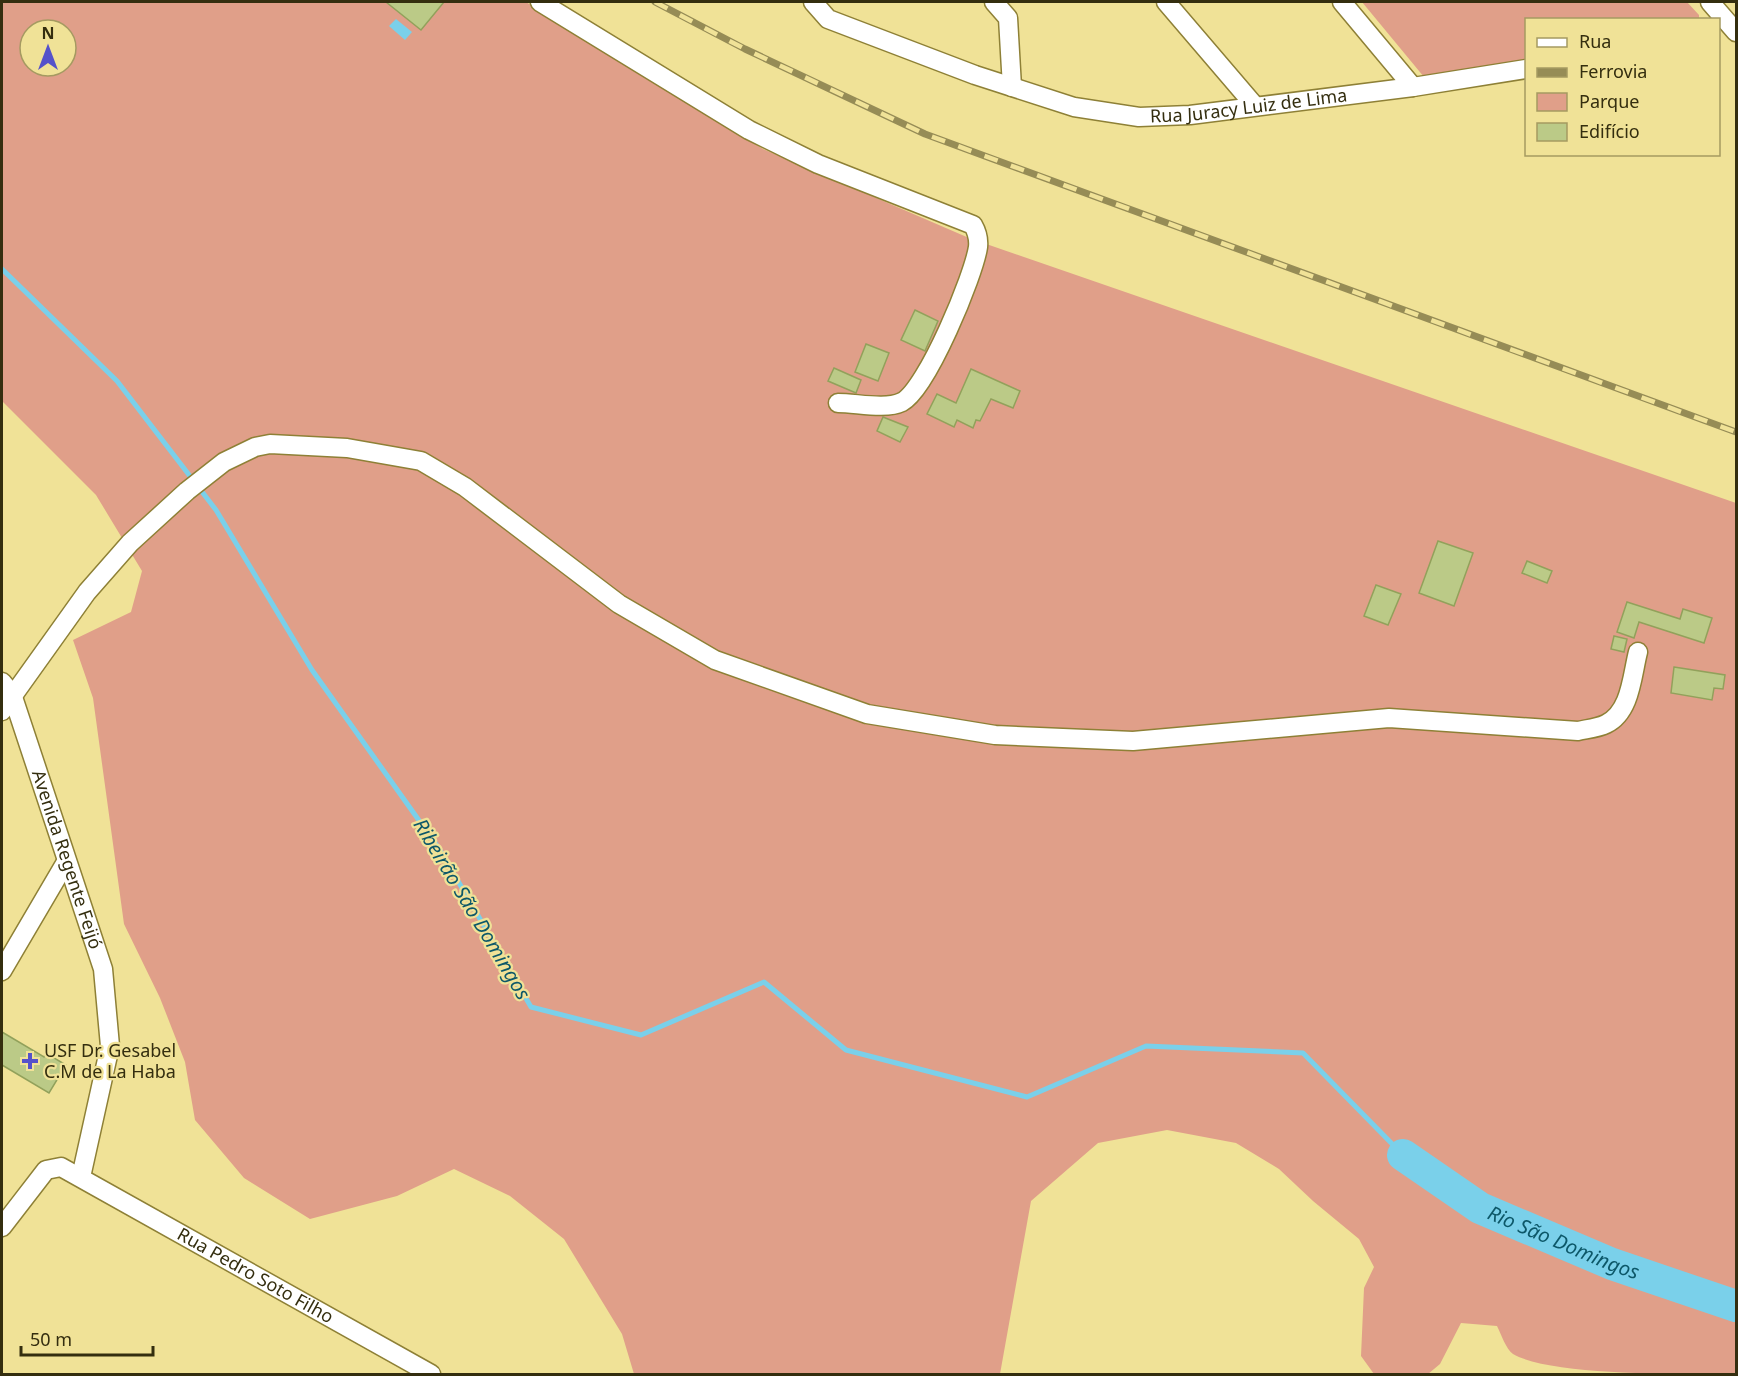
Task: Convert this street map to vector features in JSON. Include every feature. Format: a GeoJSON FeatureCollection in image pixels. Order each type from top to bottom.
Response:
{"type":"FeatureCollection","features":[{"type":"Feature","properties":{"kind":"street"},"geometry":{"type":"LineString","coordinates":[[540,2],[749,130],[818,164],[973,225],[978,233],[976,258],[933,365],[905,400],[894,405],[838,402]]}},
{"type":"Feature","properties":{"kind":"street","name":"Rua Juracy Luiz de Lima"},"geometry":{"type":"LineString","coordinates":[[813,2],[828,19],[975,75],[1074,107],[1139,117],[1190,114],[1413,87],[1525,69]]}},
{"type":"Feature","properties":{"kind":"street"},"geometry":{"type":"LineString","coordinates":[[994,2],[1008,18],[1012,87]]}},
{"type":"Feature","properties":{"kind":"street"},"geometry":{"type":"LineString","coordinates":[[1166,2],[1255,106]]}},
{"type":"Feature","properties":{"kind":"street"},"geometry":{"type":"LineString","coordinates":[[1341,2],[1413,87]]}},
{"type":"Feature","properties":{"kind":"street"},"geometry":{"type":"LineString","coordinates":[[1710,2],[1736,31],[1720,36]]}},
{"type":"Feature","properties":{"kind":"street"},"geometry":{"type":"LineString","coordinates":[[2,711],[7,688],[130,543],[187,491],[225,462],[255,447],[270,444],[347,448],[421,461],[465,487],[619,604],[715,660],[867,714],[995,735],[1133,741],[1389,718],[1578,731],[1606,724],[1620,713],[1628,697],[1638,652]]}},
{"type":"Feature","properties":{"kind":"street","name":"Avenida Regente Feijó"},"geometry":{"type":"LineString","coordinates":[[7,688],[103,969],[110,1046],[81,1177]]}},
{"type":"Feature","properties":{"kind":"street"},"geometry":{"type":"LineString","coordinates":[[2,971],[66,862]]}},
{"type":"Feature","properties":{"kind":"street","name":"Rua Pedro Soto Filho"},"geometry":{"type":"LineString","coordinates":[[2,1227],[46,1170],[61,1167],[431,1374]]}},
{"type":"Feature","properties":{"kind":"green space"},"geometry":{"type":"Polygon","coordinates":[[[2,2],[526,2],[763,149],[969,238],[1736,503],[1736,1374],[1620,1372],[1556,1366],[1531,1361],[1510,1352],[1497,1326],[1461,1323],[1440,1364],[1428,1374],[1374,1374],[1361,1356],[1364,1288],[1374,1267],[1359,1239],[1279,1169],[1236,1143],[1167,1130],[1098,1143],[1031,1201],[1000,1374],[634,1374],[622,1334],[564,1239],[510,1196],[454,1169],[397,1196],[310,1219],[244,1178],[195,1120],[185,1062],[160,998],[124,924],[93,698],[73,640],[131,612],[142,571],[96,495],[2,401],[2,2]]]}},
{"type":"Feature","properties":{"kind":"green space"},"geometry":{"type":"Polygon","coordinates":[[[1362,2],[1687,2],[1699,15],[1699,18],[1525,18],[1525,60],[1424,77],[1362,2]]]}},
{"type":"Feature","properties":{"kind":"water"},"geometry":{"type":"Polygon","coordinates":[[[396,19],[412,32],[405,40],[389,26],[396,19]]]}},
{"type":"Feature","properties":{"kind":"building"},"geometry":{"type":"Polygon","coordinates":[[[386,2],[444,2],[421,30],[386,2]]]}},
{"type":"Feature","properties":{"kind":"building"},"geometry":{"type":"Polygon","coordinates":[[[915,310],[938,321],[925,351],[901,340],[915,310]]]}},
{"type":"Feature","properties":{"kind":"building"},"geometry":{"type":"Polygon","coordinates":[[[866,344],[889,353],[878,381],[855,372],[866,344]]]}},
{"type":"Feature","properties":{"kind":"building"},"geometry":{"type":"Polygon","coordinates":[[[834,368],[861,380],[856,393],[828,381],[834,368]]]}},
{"type":"Feature","properties":{"kind":"building"},"geometry":{"type":"Polygon","coordinates":[[[971,369],[1020,391],[1013,408],[991,399],[980,421],[976,420],[973,428],[957,420],[954,427],[927,414],[937,394],[956,403],[971,369]]]}},
{"type":"Feature","properties":{"kind":"building"},"geometry":{"type":"Polygon","coordinates":[[[883,417],[908,427],[900,442],[877,431],[883,417]]]}},
{"type":"Feature","properties":{"kind":"building"},"geometry":{"type":"Polygon","coordinates":[[[1438,541],[1473,553],[1454,606],[1419,593],[1438,541]]]}},
{"type":"Feature","properties":{"kind":"building"},"geometry":{"type":"Polygon","coordinates":[[[1527,561],[1552,571],[1547,583],[1522,573],[1527,561]]]}},
{"type":"Feature","properties":{"kind":"building"},"geometry":{"type":"Polygon","coordinates":[[[1376,585],[1401,594],[1388,625],[1364,616],[1376,585]]]}},
{"type":"Feature","properties":{"kind":"building"},"geometry":{"type":"Polygon","coordinates":[[[1627,602],[1680,619],[1683,609],[1712,618],[1704,643],[1639,622],[1634,638],[1617,632],[1627,602]]]}},
{"type":"Feature","properties":{"kind":"building"},"geometry":{"type":"Polygon","coordinates":[[[1614,636],[1627,639],[1624,652],[1611,649],[1614,636]]]}},
{"type":"Feature","properties":{"kind":"building"},"geometry":{"type":"Polygon","coordinates":[[[1674,667],[1725,675],[1723,689],[1714,688],[1712,700],[1671,693],[1674,667]]]}},
{"type":"Feature","properties":{"kind":"building","name":"USF Dr. Gesabel C.M de La Haba"},"geometry":{"type":"Polygon","coordinates":[[[2,1032],[44,1057],[46,1053],[66,1065],[49,1093],[2,1065],[2,1032]]]}},
{"type":"Feature","properties":{"kind":"waterway","name":"Ribeirão São Domingos"},"geometry":{"type":"LineString","coordinates":[[2,269],[117,381],[216,510],[312,670],[440,850],[531,1007],[641,1035],[764,982],[846,1050],[1027,1097],[1146,1046],[1303,1053],[1403,1155]]}},
{"type":"Feature","properties":{"kind":"waterway","name":"Rio São Domingos"},"geometry":{"type":"LineString","coordinates":[[1403,1155],[1480,1208],[1612,1264],[1736,1306]]}},
{"type":"Feature","properties":{"kind":"railway"},"geometry":{"type":"LineString","coordinates":[[655,2],[745,49],[925,134],[1736,432]]}},
{"type":"Feature","properties":{"kind":"place","name":"USF Dr. Gesabel C.M de La Haba"},"geometry":{"type":"Point","coordinates":[30,1061]}}]}
